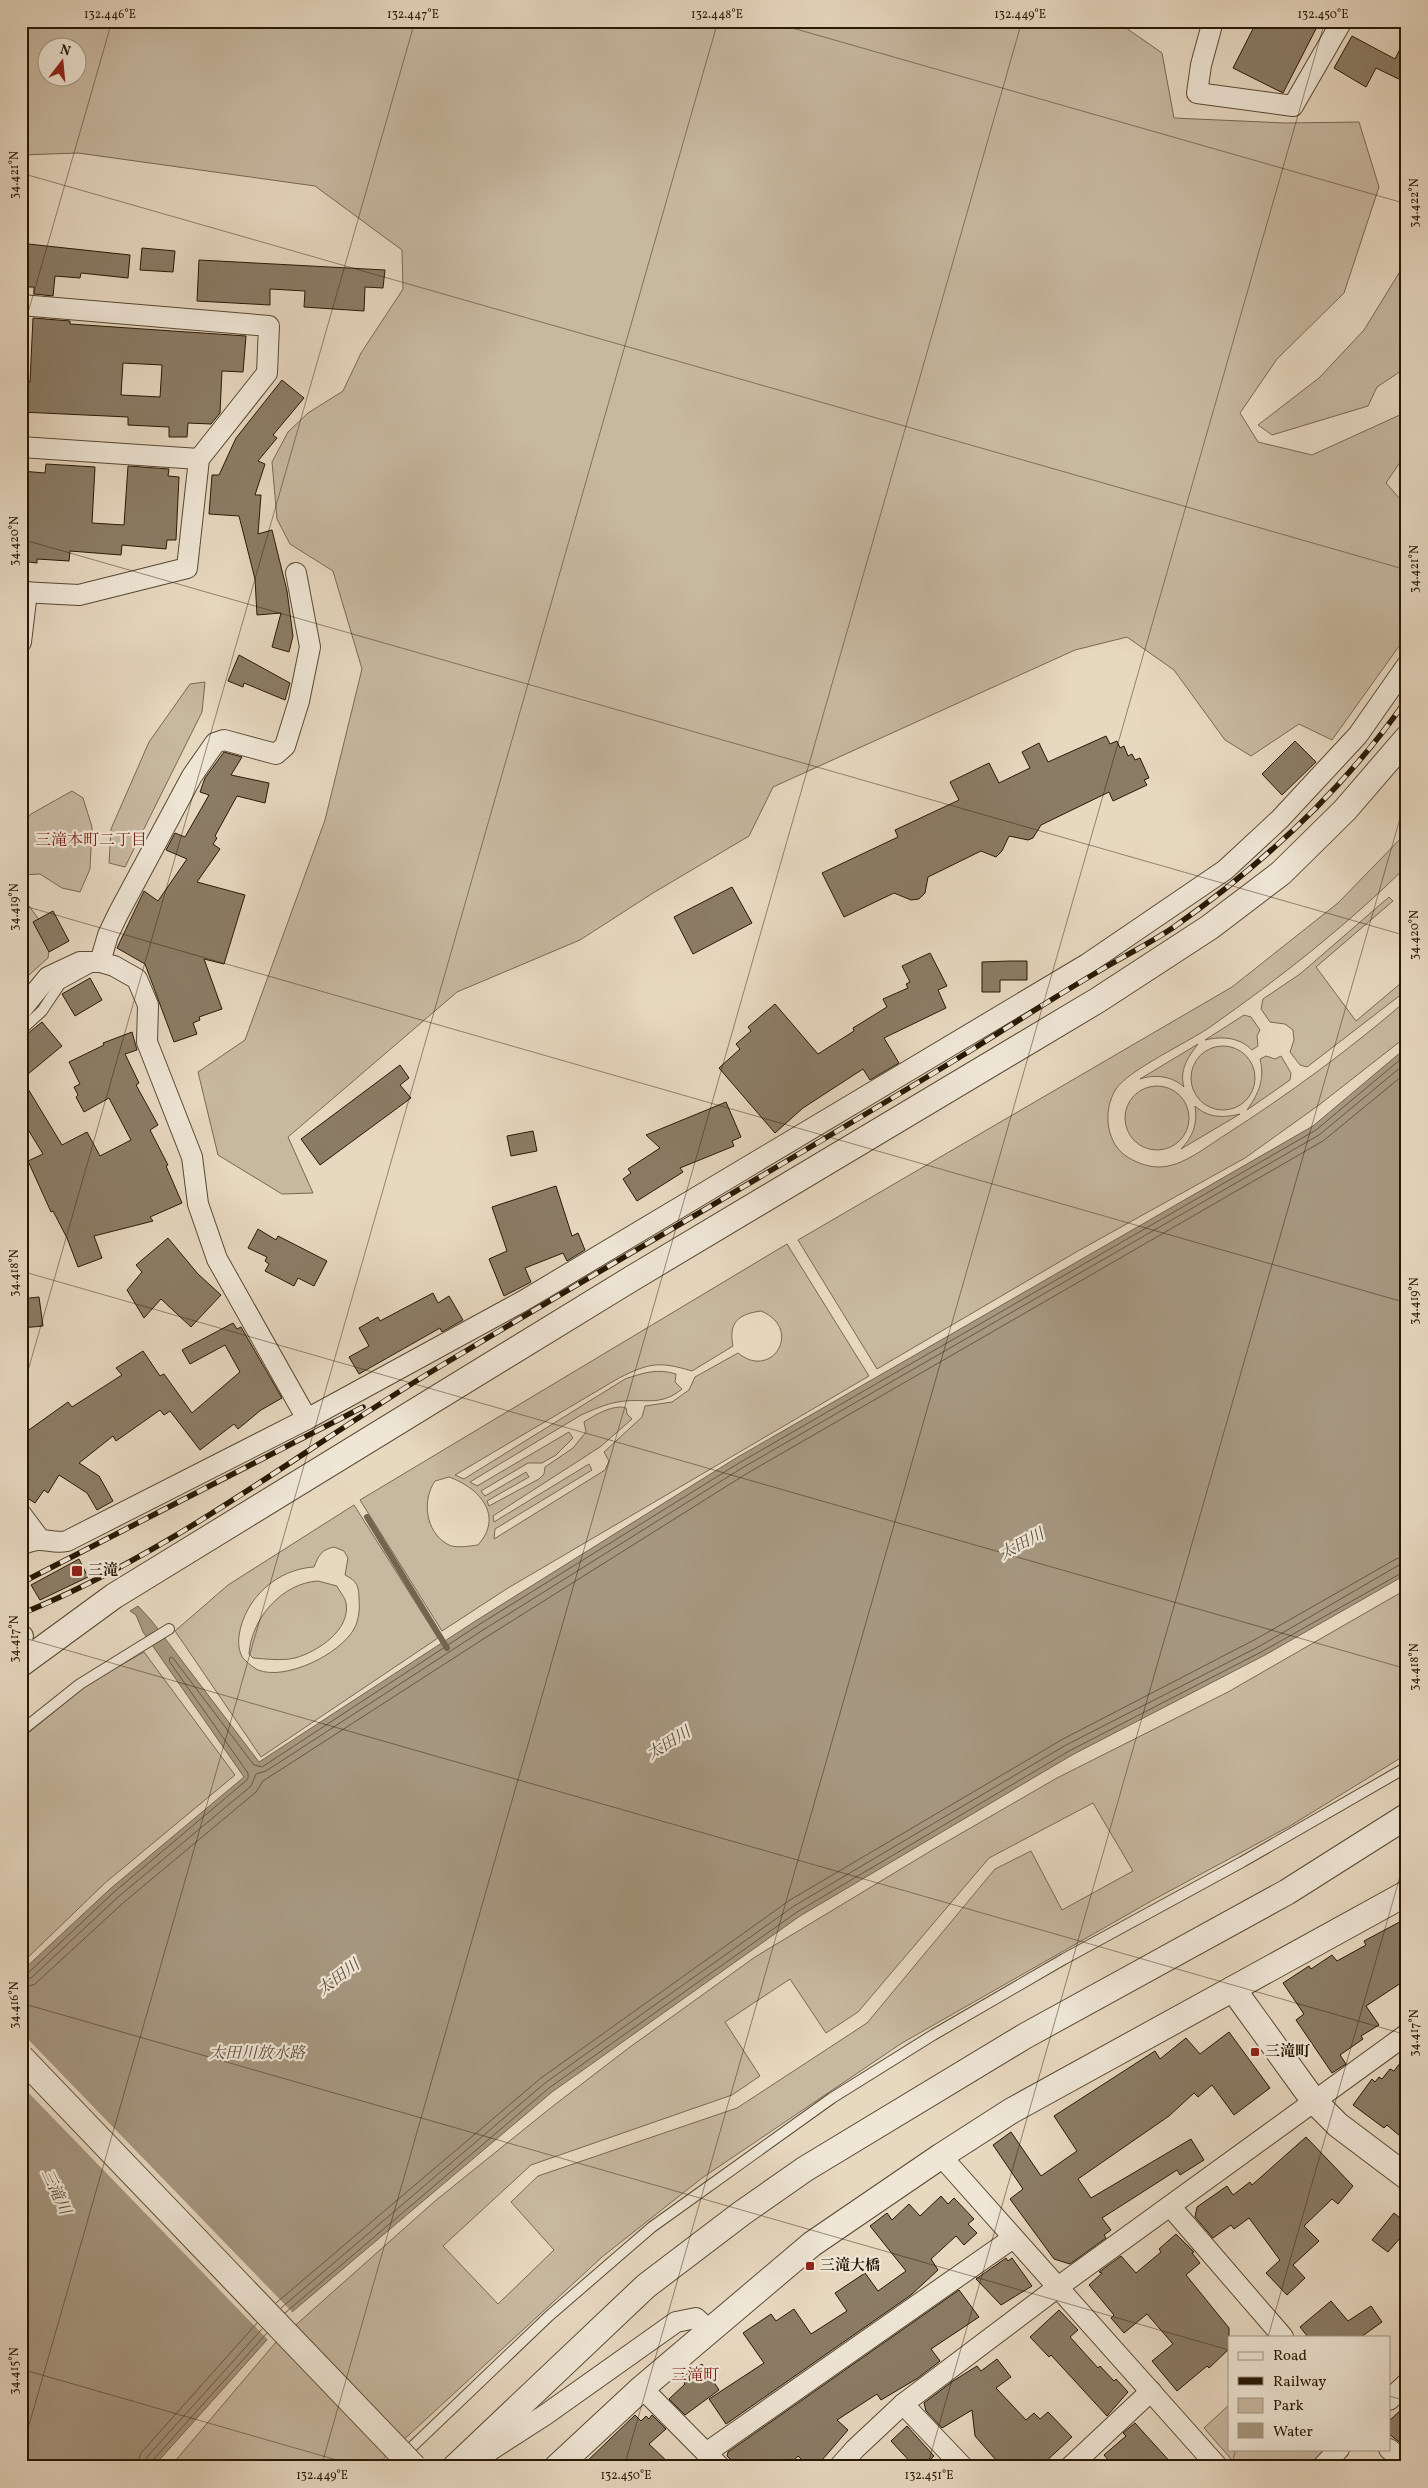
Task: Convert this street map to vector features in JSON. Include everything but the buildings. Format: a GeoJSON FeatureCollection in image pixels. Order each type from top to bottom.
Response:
{"type":"FeatureCollection","features":[{"type":"Feature","properties":{"kind":"street"},"geometry":{"type":"LineString","coordinates":[[1213,21],[1201,65],[1197,93],[1293,106],[1342,21]]}},
{"type":"Feature","properties":{"kind":"street"},"geometry":{"type":"LineString","coordinates":[[21,305],[270,326],[267,373],[199,460],[187,568],[79,595],[24,592],[21,642]]}},
{"type":"Feature","properties":{"kind":"street"},"geometry":{"type":"LineString","coordinates":[[21,447],[199,460]]}},
{"type":"Feature","properties":{"kind":"street"},"geometry":{"type":"LineString","coordinates":[[100,962],[108,935],[118,914],[192,776],[216,743],[224,740],[276,754],[285,746],[299,701],[310,647],[296,573]]}},
{"type":"Feature","properties":{"kind":"street"},"geometry":{"type":"LineString","coordinates":[[21,1514],[30,1542],[67,1541],[307,1419],[523,1301],[1087,964],[1225,870],[1280,819],[1358,735],[1407,665]]}},
{"type":"Feature","properties":{"kind":"street"},"geometry":{"type":"LineString","coordinates":[[21,1664],[114,1596],[631,1279],[1098,1000],[1210,927],[1280,873],[1345,810],[1407,738]]}},
{"type":"Feature","properties":{"kind":"street"},"geometry":{"type":"LineString","coordinates":[[21,1010],[48,978],[80,962],[100,962],[114,966],[137,979],[148,1005],[147,1042],[192,1157],[198,1204],[217,1259],[307,1419]]}},
{"type":"Feature","properties":{"kind":"street"},"geometry":{"type":"LineString","coordinates":[[455,2467],[646,2286],[742,2212],[805,2169],[1025,2036],[1287,1892],[1407,1816]]}},
{"type":"Feature","properties":{"kind":"street"},"geometry":{"type":"LineString","coordinates":[[557,2467],[642,2388],[812,2244],[941,2156],[1011,2112],[1407,1893]]}},
{"type":"Feature","properties":{"kind":"street"},"geometry":{"type":"LineString","coordinates":[[1233,1989],[1314,2100],[1338,2125],[1407,2177]]}},
{"type":"Feature","properties":{"kind":"street"},"geometry":{"type":"LineString","coordinates":[[840,2467],[855,2449],[903,2404],[1058,2287],[1407,2034]]}},
{"type":"Feature","properties":{"kind":"street"},"geometry":{"type":"LineString","coordinates":[[21,2057],[414,2467]]}},
{"type":"Feature","properties":{"kind":"street"},"geometry":{"type":"LineString","coordinates":[[941,2156],[1218,2467]]}},
{"type":"Feature","properties":{"kind":"street"},"geometry":{"type":"LineString","coordinates":[[1170,2206],[1282,2336]]}},
{"type":"Feature","properties":{"kind":"street"},"geometry":{"type":"LineString","coordinates":[[706,2453],[1013,2238]]}},
{"type":"Feature","properties":{"kind":"street"},"geometry":{"type":"LineString","coordinates":[[465,2467],[545,2415],[676,2322],[696,2318],[710,2330]]}},
{"type":"Feature","properties":{"kind":"street"},"geometry":{"type":"LineString","coordinates":[[1390,2399],[1407,2382]]}},
{"type":"Feature","properties":{"kind":"street"},"geometry":{"type":"LineString","coordinates":[[642,2388],[720,2467]]}},
{"type":"Feature","properties":{"kind":"street"},"geometry":{"type":"LineString","coordinates":[[1070,2467],[1151,2391]]}},
{"type":"Feature","properties":{"kind":"street"},"geometry":{"type":"LineString","coordinates":[[903,2404],[963,2467]]}},
{"type":"Feature","properties":{"kind":"street"},"geometry":{"type":"LineString","coordinates":[[1322,2467],[1338,2450]]}},
{"type":"Feature","properties":{"kind":"street"},"geometry":{"type":"LineString","coordinates":[[1390,2450],[1407,2463]]}},
{"type":"Feature","properties":{"kind":"lane"},"geometry":{"type":"LineString","coordinates":[[21,1030],[42,1011],[60,984],[100,962]]}},
{"type":"Feature","properties":{"kind":"lane"},"geometry":{"type":"LineString","coordinates":[[21,1731],[80,1684],[170,1629]]}},
{"type":"Feature","properties":{"kind":"lane"},"geometry":{"type":"LineString","coordinates":[[391,2467],[549,2316],[652,2227],[832,2098],[933,2035],[1064,1959],[1242,1862],[1407,1767]]}},
{"type":"Feature","properties":{"kind":"green space"},"geometry":{"type":"Polygon","coordinates":[[[21,21],[1116,21],[1162,53],[1174,118],[1285,123],[1359,122],[1379,187],[1344,293],[1277,359],[1240,413],[1258,442],[1312,455],[1402,414],[1407,409],[1407,452],[1386,483],[1407,507],[1407,635],[1332,740],[1299,724],[1251,756],[1225,740],[1174,670],[1127,637],[1075,650],[773,787],[749,836],[653,893],[580,940],[457,992],[288,1137],[313,1193],[282,1194],[218,1155],[198,1072],[245,1040],[325,820],[362,669],[333,571],[290,544],[277,519],[272,462],[288,432],[308,413],[343,391],[361,353],[403,289],[402,250],[315,186],[78,153],[21,155],[21,21]]]}},
{"type":"Feature","properties":{"kind":"green space"},"geometry":{"type":"Polygon","coordinates":[[[1407,163],[1407,253],[1400,174],[1407,163]]]}},
{"type":"Feature","properties":{"kind":"green space"},"geometry":{"type":"Polygon","coordinates":[[[1407,260],[1407,367],[1377,387],[1368,406],[1272,435],[1258,425],[1319,378],[1364,330],[1407,260]]]}},
{"type":"Feature","properties":{"kind":"green space"},"geometry":{"type":"Polygon","coordinates":[[[205,682],[202,712],[125,867],[109,863],[111,829],[149,742],[190,684],[205,682]]]}},
{"type":"Feature","properties":{"kind":"green space"},"geometry":{"type":"Polygon","coordinates":[[[72,791],[83,798],[92,827],[90,869],[80,892],[62,888],[40,874],[21,875],[21,826],[31,814],[72,791]]]}},
{"type":"Feature","properties":{"kind":"green space"},"geometry":{"type":"Polygon","coordinates":[[[1407,832],[1407,866],[1360,910],[1312,951],[1236,1008],[1200,1033],[1145,1065],[1123,1081],[1116,1089],[1109,1107],[1108,1117],[1111,1136],[1121,1152],[1140,1163],[1159,1167],[1176,1164],[1202,1150],[1295,1087],[1341,1054],[1407,1000],[1407,1036],[1319,1105],[1245,1158],[1078,1251],[877,1369],[798,1240],[1232,987],[1338,903],[1407,832]]]}},
{"type":"Feature","properties":{"kind":"green space"},"geometry":{"type":"Polygon","coordinates":[[[1389,897],[1393,901],[1316,967],[1356,1021],[1407,978],[1407,990],[1307,1067],[1300,1065],[1290,1052],[1294,1040],[1293,1030],[1285,1024],[1270,1022],[1261,1009],[1263,999],[1300,974],[1389,897]]]}},
{"type":"Feature","properties":{"kind":"green space"},"geometry":{"type":"Polygon","coordinates":[[[21,900],[29,906],[51,936],[48,958],[29,975],[21,986],[21,900]]]}},
{"type":"Feature","properties":{"kind":"green space"},"geometry":{"type":"Polygon","coordinates":[[[1244,1015],[1251,1017],[1260,1030],[1257,1036],[1258,1046],[1252,1050],[1236,1040],[1218,1038],[1205,1040],[1244,1015]]]}},
{"type":"Feature","properties":{"kind":"green space"},"geometry":{"type":"Polygon","coordinates":[[[1198,1044],[1184,1069],[1184,1087],[1169,1078],[1152,1077],[1140,1079],[1198,1044]]]}},
{"type":"Feature","properties":{"kind":"green space"},"geometry":{"type":"Polygon","coordinates":[[[1223,1046],[1235,1048],[1246,1055],[1253,1066],[1255,1078],[1253,1090],[1246,1101],[1235,1108],[1223,1110],[1211,1108],[1200,1101],[1193,1090],[1191,1078],[1193,1066],[1200,1055],[1211,1048],[1223,1046]]]}},
{"type":"Feature","properties":{"kind":"green space"},"geometry":{"type":"Polygon","coordinates":[[[1266,1056],[1275,1059],[1281,1056],[1291,1073],[1290,1080],[1247,1110],[1260,1086],[1262,1073],[1260,1059],[1266,1056]]]}},
{"type":"Feature","properties":{"kind":"green space"},"geometry":{"type":"Polygon","coordinates":[[[1157,1086],[1169,1088],[1180,1095],[1187,1106],[1189,1118],[1187,1130],[1180,1141],[1169,1148],[1157,1150],[1145,1148],[1134,1141],[1127,1130],[1125,1118],[1127,1106],[1134,1095],[1145,1088],[1157,1086]]]}},
{"type":"Feature","properties":{"kind":"green space"},"geometry":{"type":"Polygon","coordinates":[[[1195,1106],[1210,1115],[1228,1116],[1240,1114],[1181,1149],[1189,1140],[1194,1129],[1196,1118],[1195,1106]]]}},
{"type":"Feature","properties":{"kind":"green space"},"geometry":{"type":"Polygon","coordinates":[[[787,1244],[869,1376],[508,1588],[442,1631],[360,1500],[787,1244]],[[761,1311],[741,1317],[734,1325],[732,1331],[733,1346],[692,1371],[662,1365],[638,1369],[619,1378],[455,1475],[464,1479],[625,1379],[656,1371],[676,1374],[675,1382],[682,1389],[674,1395],[658,1400],[627,1401],[599,1407],[581,1415],[470,1482],[477,1486],[569,1432],[573,1438],[556,1455],[542,1463],[528,1463],[481,1491],[485,1496],[526,1472],[529,1477],[487,1501],[489,1506],[539,1479],[544,1474],[545,1467],[573,1448],[586,1432],[584,1422],[588,1419],[604,1411],[621,1407],[626,1408],[627,1414],[632,1419],[600,1447],[493,1516],[494,1522],[589,1464],[592,1470],[495,1529],[494,1539],[605,1470],[609,1461],[604,1452],[642,1417],[645,1406],[672,1402],[689,1390],[695,1377],[738,1353],[751,1360],[762,1361],[772,1357],[782,1340],[780,1329],[774,1319],[761,1311]],[[449,1477],[435,1481],[431,1489],[427,1506],[430,1523],[440,1538],[450,1546],[478,1545],[489,1524],[485,1504],[470,1488],[449,1477]]]}},
{"type":"Feature","properties":{"kind":"green space"},"geometry":{"type":"Polygon","coordinates":[[[354,1505],[438,1638],[261,1757],[175,1631],[228,1585],[354,1505]],[[334,1547],[323,1551],[314,1567],[287,1573],[264,1588],[255,1598],[242,1622],[239,1639],[242,1656],[250,1665],[258,1670],[283,1672],[311,1663],[325,1656],[347,1638],[357,1622],[359,1603],[356,1584],[345,1575],[348,1558],[344,1551],[334,1547]]]}},
{"type":"Feature","properties":{"kind":"green space"},"geometry":{"type":"Polygon","coordinates":[[[318,1581],[337,1586],[346,1603],[346,1613],[338,1631],[313,1651],[295,1658],[279,1660],[253,1658],[249,1654],[251,1641],[262,1616],[271,1605],[292,1588],[318,1581]]]}},
{"type":"Feature","properties":{"kind":"green space"},"geometry":{"type":"Polygon","coordinates":[[[1407,1589],[1407,1754],[1290,1826],[1153,1900],[902,2043],[702,2178],[602,2257],[398,2445],[289,2331],[435,2201],[553,2106],[630,2047],[755,1957],[934,1849],[1057,1778],[1228,1692],[1407,1589]],[[1093,1803],[989,1858],[858,2012],[826,2033],[790,1979],[725,2022],[760,2076],[732,2095],[531,2165],[443,2246],[498,2304],[554,2250],[511,2202],[538,2176],[737,2108],[867,2023],[995,1869],[1031,1851],[1062,1910],[1133,1871],[1093,1803]]]}},
{"type":"Feature","properties":{"kind":"green space"},"geometry":{"type":"Polygon","coordinates":[[[144,1652],[235,1775],[105,1883],[21,1964],[21,1739],[89,1683],[144,1652]]]}},
{"type":"Feature","properties":{"kind":"green space"},"geometry":{"type":"Polygon","coordinates":[[[282,2335],[392,2450],[376,2467],[170,2467],[282,2335]]]}},
{"type":"Feature","properties":{"kind":"green space"},"geometry":{"type":"Polygon","coordinates":[[[1228,2406],[1228,2450],[1326,2450],[1309,2467],[1238,2467],[1204,2428],[1228,2406]]]}},
{"type":"Feature","properties":{"kind":"water","name":"太田川放水路"},"geometry":{"type":"Polygon","coordinates":[[[1407,1047],[1407,1574],[1265,1655],[1072,1755],[800,1916],[552,2092],[292,2312],[153,2467],[21,2467],[21,1972],[110,1889],[244,1777],[143,1632],[136,1615],[130,1611],[138,1606],[151,1620],[259,1762],[477,1620],[736,1458],[1313,1126],[1407,1047]]]}},
{"type":"Feature","properties":{"kind":"pier"},"geometry":{"type":"Polygon","coordinates":[[[21,2032],[294,2314],[269,2341],[21,2085],[21,2032]]]}},
{"type":"Feature","properties":{"kind":"waterway"},"geometry":{"type":"LineString","coordinates":[[367,1517],[447,1648]]}},
{"type":"Feature","properties":{"kind":"railway"},"geometry":{"type":"LineString","coordinates":[[21,1614],[77,1589],[183,1531],[439,1367],[840,1129],[1063,992],[1174,927],[1239,878],[1300,823],[1357,763],[1407,699]]}},
{"type":"Feature","properties":{"kind":"railway"},"geometry":{"type":"LineString","coordinates":[[21,1583],[363,1407]]}},
{"type":"Feature","properties":{"kind":"place","name":"三滝"},"geometry":{"type":"Point","coordinates":[77,1571]}},
{"type":"Feature","properties":{"kind":"place","name":"三滝町"},"geometry":{"type":"Point","coordinates":[1255,2052]}},
{"type":"Feature","properties":{"kind":"place","name":"三滝大橋"},"geometry":{"type":"Point","coordinates":[810,2266]}},
{"type":"Feature","properties":{"kind":"district","name":"三滝本町二丁目"},"geometry":{"type":"Point","coordinates":[91,841]}},
{"type":"Feature","properties":{"kind":"district","name":"三滝町"},"geometry":{"type":"Point","coordinates":[695,2376]}},
{"type":"Feature","properties":{"kind":"water label","name":"太田川"},"geometry":{"type":"Point","coordinates":[1022,1545]}},
{"type":"Feature","properties":{"kind":"water label","name":"太田川"},"geometry":{"type":"Point","coordinates":[669,1744]}},
{"type":"Feature","properties":{"kind":"water label","name":"太田川"},"geometry":{"type":"Point","coordinates":[339,1978]}},
{"type":"Feature","properties":{"kind":"water label","name":"三滝川"},"geometry":{"type":"Point","coordinates":[55,2192]}}]}
